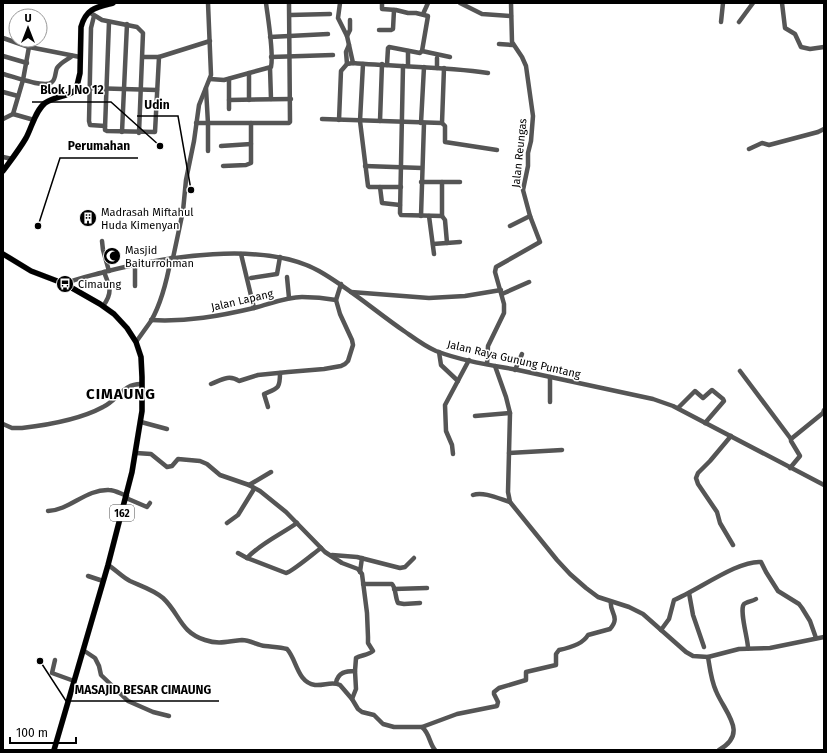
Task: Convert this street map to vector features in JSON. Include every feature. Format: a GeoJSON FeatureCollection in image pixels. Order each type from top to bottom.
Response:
{"type":"FeatureCollection","features":[{"type":"Feature","properties":{"kind":"main road"},"geometry":{"type":"LineString","coordinates":[[3,171],[25,139],[39,110],[44,104],[76,90],[80,73],[81,27],[83,20],[89,12],[98,7],[113,3]]}},
{"type":"Feature","properties":{"kind":"main road","name":"162"},"geometry":{"type":"LineString","coordinates":[[3,254],[31,271],[65,284],[103,306],[120,320],[136,342],[141,358],[141,421],[127,497],[54,750]]}},
{"type":"Feature","properties":{"kind":"street"},"geometry":{"type":"LineString","coordinates":[[136,342],[151,320],[164,288],[183,211],[186,180],[200,101],[210,79],[212,60],[208,3]]}},
{"type":"Feature","properties":{"kind":"street"},"geometry":{"type":"LineString","coordinates":[[266,3],[272,66],[270,68],[271,99]]}},
{"type":"Feature","properties":{"kind":"street"},"geometry":{"type":"LineString","coordinates":[[196,123],[289,123],[291,120],[291,99],[289,3]]}},
{"type":"Feature","properties":{"kind":"street"},"geometry":{"type":"LineString","coordinates":[[340,3],[338,18],[352,50],[353,63]]}},
{"type":"Feature","properties":{"kind":"street"},"geometry":{"type":"LineString","coordinates":[[382,3],[382,9],[427,15],[428,18],[422,51]]}},
{"type":"Feature","properties":{"kind":"street"},"geometry":{"type":"LineString","coordinates":[[423,14],[428,3]]}},
{"type":"Feature","properties":{"kind":"street"},"geometry":{"type":"LineString","coordinates":[[460,3],[482,14],[511,16]]}},
{"type":"Feature","properties":{"kind":"street","name":"Jalan Reungas"},"geometry":{"type":"LineString","coordinates":[[488,364],[488,346],[504,313],[504,304],[495,272],[496,267],[540,242],[530,216],[523,190],[531,142],[532,116],[526,66],[522,57],[513,45],[511,35],[511,3]]}},
{"type":"Feature","properties":{"kind":"street"},"geometry":{"type":"LineString","coordinates":[[721,22],[723,3]]}},
{"type":"Feature","properties":{"kind":"street"},"geometry":{"type":"LineString","coordinates":[[739,22],[753,3]]}},
{"type":"Feature","properties":{"kind":"street"},"geometry":{"type":"LineString","coordinates":[[782,3],[785,28],[795,34],[801,47],[810,49],[824,47]]}},
{"type":"Feature","properties":{"kind":"street"},"geometry":{"type":"LineString","coordinates":[[379,30],[392,30],[394,10]]}},
{"type":"Feature","properties":{"kind":"street"},"geometry":{"type":"LineString","coordinates":[[89,12],[102,20],[137,26],[143,33],[139,133]]}},
{"type":"Feature","properties":{"kind":"street"},"geometry":{"type":"LineString","coordinates":[[290,15],[330,14]]}},
{"type":"Feature","properties":{"kind":"street"},"geometry":{"type":"LineString","coordinates":[[94,16],[91,28],[89,88],[90,125],[105,126]]}},
{"type":"Feature","properties":{"kind":"street"},"geometry":{"type":"LineString","coordinates":[[347,36],[350,30],[350,20]]}},
{"type":"Feature","properties":{"kind":"street"},"geometry":{"type":"LineString","coordinates":[[109,22],[105,130],[139,133],[154,133],[156,131],[159,57]]}},
{"type":"Feature","properties":{"kind":"street"},"geometry":{"type":"LineString","coordinates":[[122,132],[127,24]]}},
{"type":"Feature","properties":{"kind":"street"},"geometry":{"type":"LineString","coordinates":[[270,37],[328,34]]}},
{"type":"Feature","properties":{"kind":"street"},"geometry":{"type":"LineString","coordinates":[[143,57],[159,57],[210,40]]}},
{"type":"Feature","properties":{"kind":"street"},"geometry":{"type":"LineString","coordinates":[[499,44],[513,45]]}},
{"type":"Feature","properties":{"kind":"street"},"geometry":{"type":"LineString","coordinates":[[347,64],[346,52],[349,45]]}},
{"type":"Feature","properties":{"kind":"street"},"geometry":{"type":"LineString","coordinates":[[380,121],[384,65],[388,47],[421,53],[422,51],[450,57]]}},
{"type":"Feature","properties":{"kind":"street"},"geometry":{"type":"LineString","coordinates":[[13,114],[23,80],[29,48]]}},
{"type":"Feature","properties":{"kind":"street"},"geometry":{"type":"LineString","coordinates":[[34,48],[80,57]]}},
{"type":"Feature","properties":{"kind":"street"},"geometry":{"type":"LineString","coordinates":[[408,51],[405,66],[401,122],[400,213],[402,216],[442,216]]}},
{"type":"Feature","properties":{"kind":"street"},"geometry":{"type":"LineString","coordinates":[[271,57],[333,55]]}},
{"type":"Feature","properties":{"kind":"street"},"geometry":{"type":"LineString","coordinates":[[3,56],[27,63]]}},
{"type":"Feature","properties":{"kind":"street"},"geometry":{"type":"LineString","coordinates":[[3,74],[47,85],[54,79],[58,66],[72,56]]}},
{"type":"Feature","properties":{"kind":"street"},"geometry":{"type":"LineString","coordinates":[[437,58],[437,68]]}},
{"type":"Feature","properties":{"kind":"street"},"geometry":{"type":"LineString","coordinates":[[339,120],[341,71],[347,64],[353,63],[444,68],[488,73]]}},
{"type":"Feature","properties":{"kind":"street"},"geometry":{"type":"LineString","coordinates":[[363,64],[360,120],[368,186],[401,187]]}},
{"type":"Feature","properties":{"kind":"street"},"geometry":{"type":"LineString","coordinates":[[421,216],[424,67]]}},
{"type":"Feature","properties":{"kind":"street"},"geometry":{"type":"LineString","coordinates":[[210,79],[219,81],[270,68]]}},
{"type":"Feature","properties":{"kind":"street"},"geometry":{"type":"LineString","coordinates":[[444,68],[442,123],[445,126],[444,140],[446,143],[497,150]]}},
{"type":"Feature","properties":{"kind":"street"},"geometry":{"type":"LineString","coordinates":[[249,74],[249,100]]}},
{"type":"Feature","properties":{"kind":"street"},"geometry":{"type":"LineString","coordinates":[[229,79],[229,109]]}},
{"type":"Feature","properties":{"kind":"street"},"geometry":{"type":"LineString","coordinates":[[89,88],[157,90]]}},
{"type":"Feature","properties":{"kind":"street"},"geometry":{"type":"LineString","coordinates":[[206,88],[208,151]]}},
{"type":"Feature","properties":{"kind":"street"},"geometry":{"type":"LineString","coordinates":[[3,92],[18,96]]}},
{"type":"Feature","properties":{"kind":"street"},"geometry":{"type":"LineString","coordinates":[[229,100],[291,99]]}},
{"type":"Feature","properties":{"kind":"street"},"geometry":{"type":"LineString","coordinates":[[3,119],[13,114],[34,120]]}},
{"type":"Feature","properties":{"kind":"street"},"geometry":{"type":"LineString","coordinates":[[322,119],[442,123]]}},
{"type":"Feature","properties":{"kind":"street"},"geometry":{"type":"LineString","coordinates":[[223,166],[250,164],[251,123]]}},
{"type":"Feature","properties":{"kind":"street"},"geometry":{"type":"LineString","coordinates":[[749,149],[762,143],[769,145],[818,132],[824,129]]}},
{"type":"Feature","properties":{"kind":"street"},"geometry":{"type":"LineString","coordinates":[[221,146],[251,144]]}},
{"type":"Feature","properties":{"kind":"street"},"geometry":{"type":"LineString","coordinates":[[3,157],[12,160]]}},
{"type":"Feature","properties":{"kind":"street"},"geometry":{"type":"LineString","coordinates":[[365,166],[422,168]]}},
{"type":"Feature","properties":{"kind":"street"},"geometry":{"type":"LineString","coordinates":[[422,182],[460,182]]}},
{"type":"Feature","properties":{"kind":"street"},"geometry":{"type":"LineString","coordinates":[[442,182],[442,216],[445,220],[447,242]]}},
{"type":"Feature","properties":{"kind":"street"},"geometry":{"type":"LineString","coordinates":[[380,187],[382,203],[400,205]]}},
{"type":"Feature","properties":{"kind":"street"},"geometry":{"type":"LineString","coordinates":[[429,216],[434,254]]}},
{"type":"Feature","properties":{"kind":"street"},"geometry":{"type":"LineString","coordinates":[[510,226],[530,216]]}},
{"type":"Feature","properties":{"kind":"street"},"geometry":{"type":"LineString","coordinates":[[102,241],[110,290],[109,298],[103,306]]}},
{"type":"Feature","properties":{"kind":"street"},"geometry":{"type":"LineString","coordinates":[[433,244],[460,242]]}},
{"type":"Feature","properties":{"kind":"street"},"geometry":{"type":"LineString","coordinates":[[241,254],[254,308]]}},
{"type":"Feature","properties":{"kind":"street","name":"Jalan Raya Gunung Puntang"},"geometry":{"type":"LineString","coordinates":[[65,284],[78,279],[135,264],[172,258],[241,254],[280,257],[301,262],[341,284],[416,340],[439,352],[495,366],[653,399],[678,408],[824,485]]}},
{"type":"Feature","properties":{"kind":"street"},"geometry":{"type":"LineString","coordinates":[[251,278],[277,274],[280,257]]}},
{"type":"Feature","properties":{"kind":"street"},"geometry":{"type":"LineString","coordinates":[[135,264],[136,286]]}},
{"type":"Feature","properties":{"kind":"street"},"geometry":{"type":"LineString","coordinates":[[287,277],[289,298]]}},
{"type":"Feature","properties":{"kind":"street"},"geometry":{"type":"LineString","coordinates":[[351,292],[429,298],[465,296],[501,292],[529,282]]}},
{"type":"Feature","properties":{"kind":"street"},"geometry":{"type":"LineString","coordinates":[[211,384],[228,377],[235,378],[239,381],[258,375],[336,368],[346,364],[353,349],[352,340],[340,314],[336,300],[341,284]]}},
{"type":"Feature","properties":{"kind":"street","name":"Jalan Lapang"},"geometry":{"type":"LineString","coordinates":[[151,320],[197,320],[254,308],[289,298],[302,297],[336,300]]}},
{"type":"Feature","properties":{"kind":"street"},"geometry":{"type":"LineString","coordinates":[[439,352],[441,365],[458,381]]}},
{"type":"Feature","properties":{"kind":"street"},"geometry":{"type":"LineString","coordinates":[[515,370],[522,354]]}},
{"type":"Feature","properties":{"kind":"street"},"geometry":{"type":"LineString","coordinates":[[453,454],[452,445],[446,431],[444,409],[447,400],[469,360]]}},
{"type":"Feature","properties":{"kind":"street"},"geometry":{"type":"LineString","coordinates":[[495,366],[504,390],[510,413],[508,492],[510,502],[570,574],[598,597],[643,614],[670,639],[693,656],[708,657],[739,649],[770,648],[824,636]]}},
{"type":"Feature","properties":{"kind":"street"},"geometry":{"type":"LineString","coordinates":[[740,371],[791,438],[800,456],[790,468]]}},
{"type":"Feature","properties":{"kind":"street"},"geometry":{"type":"LineString","coordinates":[[268,407],[264,394],[274,391],[277,388],[280,382],[280,372]]}},
{"type":"Feature","properties":{"kind":"street"},"geometry":{"type":"LineString","coordinates":[[550,377],[550,402]]}},
{"type":"Feature","properties":{"kind":"street"},"geometry":{"type":"LineString","coordinates":[[3,424],[12,428],[22,428],[77,417],[93,412],[107,405],[127,387],[142,384]]}},
{"type":"Feature","properties":{"kind":"street"},"geometry":{"type":"LineString","coordinates":[[678,408],[695,391],[702,398],[712,390],[724,401],[705,423]]}},
{"type":"Feature","properties":{"kind":"street"},"geometry":{"type":"LineString","coordinates":[[791,438],[823,413],[824,410]]}},
{"type":"Feature","properties":{"kind":"street"},"geometry":{"type":"LineString","coordinates":[[475,416],[510,413]]}},
{"type":"Feature","properties":{"kind":"street"},"geometry":{"type":"LineString","coordinates":[[141,421],[167,429]]}},
{"type":"Feature","properties":{"kind":"street"},"geometry":{"type":"LineString","coordinates":[[731,436],[698,473],[696,478],[698,484],[717,512],[720,524],[734,545]]}},
{"type":"Feature","properties":{"kind":"street"},"geometry":{"type":"LineString","coordinates":[[509,453],[562,450]]}},
{"type":"Feature","properties":{"kind":"street"},"geometry":{"type":"LineString","coordinates":[[136,454],[151,454],[167,467],[172,466],[178,459],[200,461],[207,464],[220,475],[248,485],[273,501],[330,555],[360,572]]}},
{"type":"Feature","properties":{"kind":"street"},"geometry":{"type":"LineString","coordinates":[[248,485],[271,472]]}},
{"type":"Feature","properties":{"kind":"street"},"geometry":{"type":"LineString","coordinates":[[227,523],[238,515],[254,489]]}},
{"type":"Feature","properties":{"kind":"street"},"geometry":{"type":"LineString","coordinates":[[48,511],[54,511],[72,504],[93,492],[112,490],[147,507],[150,503]]}},
{"type":"Feature","properties":{"kind":"street"},"geometry":{"type":"LineString","coordinates":[[473,495],[482,494],[510,502]]}},
{"type":"Feature","properties":{"kind":"street"},"geometry":{"type":"LineString","coordinates":[[247,558],[254,551],[297,523]]}},
{"type":"Feature","properties":{"kind":"street"},"geometry":{"type":"LineString","coordinates":[[238,553],[281,572],[289,573],[321,548]]}},
{"type":"Feature","properties":{"kind":"street"},"geometry":{"type":"LineString","coordinates":[[330,555],[362,558],[402,568],[414,558]]}},
{"type":"Feature","properties":{"kind":"street"},"geometry":{"type":"LineString","coordinates":[[352,699],[356,690],[356,658],[373,651],[368,643],[363,584],[360,572],[362,558]]}},
{"type":"Feature","properties":{"kind":"street"},"geometry":{"type":"LineString","coordinates":[[661,630],[669,619],[673,602],[727,572],[746,565],[762,562],[766,572],[778,591],[799,604],[802,608],[810,621],[816,638]]}},
{"type":"Feature","properties":{"kind":"street"},"geometry":{"type":"LineString","coordinates":[[108,565],[120,575],[162,597],[186,629],[197,637],[221,644],[243,640],[265,646],[285,648],[289,651],[303,678],[315,685],[336,683],[340,685],[362,712],[374,715],[383,724],[389,726],[422,727],[457,714],[497,706],[498,702],[494,694],[497,690],[526,680],[526,672],[556,665],[556,654],[559,650],[570,647],[586,639],[588,635],[613,627],[615,619],[610,606],[611,602]]}},
{"type":"Feature","properties":{"kind":"street"},"geometry":{"type":"LineString","coordinates":[[88,576],[103,581]]}},
{"type":"Feature","properties":{"kind":"street"},"geometry":{"type":"LineString","coordinates":[[363,584],[390,583],[393,584],[396,598],[399,603],[420,603]]}},
{"type":"Feature","properties":{"kind":"street"},"geometry":{"type":"LineString","coordinates":[[394,590],[427,588]]}},
{"type":"Feature","properties":{"kind":"street"},"geometry":{"type":"LineString","coordinates":[[690,593],[694,615],[704,647]]}},
{"type":"Feature","properties":{"kind":"street"},"geometry":{"type":"LineString","coordinates":[[748,648],[748,639],[742,621],[743,606],[745,603],[756,599]]}},
{"type":"Feature","properties":{"kind":"street"},"geometry":{"type":"LineString","coordinates":[[83,650],[95,658],[101,675],[128,701],[153,712],[169,716]]}},
{"type":"Feature","properties":{"kind":"street"},"geometry":{"type":"LineString","coordinates":[[708,657],[715,689],[733,723],[734,731],[727,748],[719,750]]}},
{"type":"Feature","properties":{"kind":"street"},"geometry":{"type":"LineString","coordinates":[[55,660],[52,673],[74,681]]}},
{"type":"Feature","properties":{"kind":"street"},"geometry":{"type":"LineString","coordinates":[[336,683],[338,676],[342,673],[355,671]]}},
{"type":"Feature","properties":{"kind":"street"},"geometry":{"type":"LineString","coordinates":[[422,727],[427,733],[432,748],[435,750]]}},
{"type":"Feature","properties":{"kind":"place","name":"Blok J No 12"},"geometry":{"type":"Point","coordinates":[160,146]}},
{"type":"Feature","properties":{"kind":"place","name":"Udin"},"geometry":{"type":"Point","coordinates":[191,190]}},
{"type":"Feature","properties":{"kind":"place","name":"Madrasah Miftahul Huda Kimenyan"},"geometry":{"type":"Point","coordinates":[88,218]}},
{"type":"Feature","properties":{"kind":"place","name":"Perumahan"},"geometry":{"type":"Point","coordinates":[38,226]}},
{"type":"Feature","properties":{"kind":"place","name":"Masjid Baiturrohman"},"geometry":{"type":"Point","coordinates":[112,256]}},
{"type":"Feature","properties":{"kind":"place","name":"Cimaung"},"geometry":{"type":"Point","coordinates":[65,284]}},
{"type":"Feature","properties":{"kind":"place","name":"MASAJID BESAR CIMAUNG"},"geometry":{"type":"Point","coordinates":[40,661]}},
{"type":"Feature","properties":{"kind":"district","name":"CIMAUNG"},"geometry":{"type":"Point","coordinates":[121,394]}}]}
